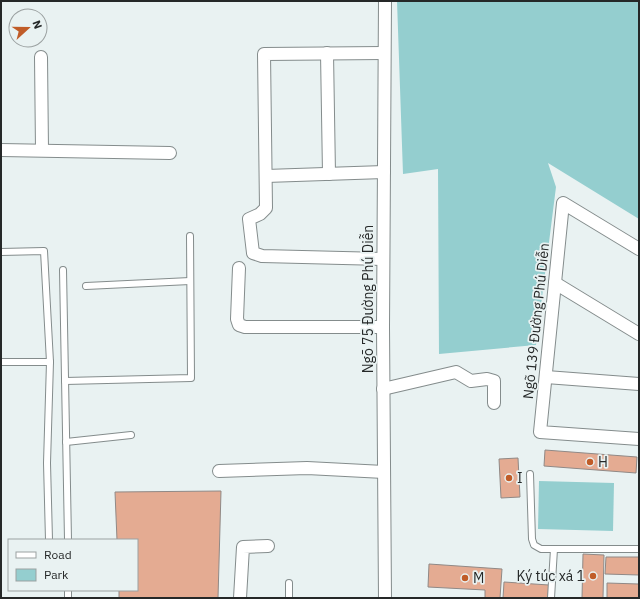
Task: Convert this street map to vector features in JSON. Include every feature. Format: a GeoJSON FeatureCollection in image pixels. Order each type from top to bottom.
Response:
{"type":"FeatureCollection","features":[{"type":"Feature","properties":{"kind":"street","name":"Ngõ 75 Đường Phú Diễn"},"geometry":{"type":"LineString","coordinates":[[385,1],[383,259],[385,598]]}},
{"type":"Feature","properties":{"kind":"street"},"geometry":{"type":"LineString","coordinates":[[383,259],[262,256],[253,253],[250,219],[260,214],[266,208],[264,54],[384,54]]}},
{"type":"Feature","properties":{"kind":"street"},"geometry":{"type":"LineString","coordinates":[[327,54],[329,174]]}},
{"type":"Feature","properties":{"kind":"street"},"geometry":{"type":"LineString","coordinates":[[41,57],[42,150]]}},
{"type":"Feature","properties":{"kind":"street"},"geometry":{"type":"LineString","coordinates":[[1,150],[170,153]]}},
{"type":"Feature","properties":{"kind":"street"},"geometry":{"type":"LineString","coordinates":[[266,176],[384,172]]}},
{"type":"Feature","properties":{"kind":"street","name":"Ngõ 139 Đường Phú Diễn"},"geometry":{"type":"LineString","coordinates":[[639,248],[563,203],[540,432],[639,439]]}},
{"type":"Feature","properties":{"kind":"street"},"geometry":{"type":"LineString","coordinates":[[239,268],[237,319],[239,325],[244,327],[383,327]]}},
{"type":"Feature","properties":{"kind":"street"},"geometry":{"type":"LineString","coordinates":[[555,283],[639,334]]}},
{"type":"Feature","properties":{"kind":"street"},"geometry":{"type":"LineString","coordinates":[[383,389],[456,372],[471,381],[486,379],[494,381],[494,403]]}},
{"type":"Feature","properties":{"kind":"street"},"geometry":{"type":"LineString","coordinates":[[546,377],[639,384]]}},
{"type":"Feature","properties":{"kind":"street"},"geometry":{"type":"LineString","coordinates":[[219,471],[307,468],[384,472]]}},
{"type":"Feature","properties":{"kind":"street"},"geometry":{"type":"LineString","coordinates":[[240,598],[242,547],[268,546]]}},
{"type":"Feature","properties":{"kind":"lane"},"geometry":{"type":"LineString","coordinates":[[65,381],[190,378],[190,236]]}},
{"type":"Feature","properties":{"kind":"lane"},"geometry":{"type":"LineString","coordinates":[[1,252],[44,251],[50,362],[47,463],[49,539]]}},
{"type":"Feature","properties":{"kind":"lane"},"geometry":{"type":"LineString","coordinates":[[63,270],[68,539]]}},
{"type":"Feature","properties":{"kind":"lane"},"geometry":{"type":"LineString","coordinates":[[86,286],[190,281]]}},
{"type":"Feature","properties":{"kind":"lane"},"geometry":{"type":"LineString","coordinates":[[1,362],[50,362]]}},
{"type":"Feature","properties":{"kind":"lane"},"geometry":{"type":"LineString","coordinates":[[66,442],[131,435]]}},
{"type":"Feature","properties":{"kind":"lane"},"geometry":{"type":"LineString","coordinates":[[530,474],[532,540],[534,545],[541,549],[639,549]]}},
{"type":"Feature","properties":{"kind":"lane"},"geometry":{"type":"LineString","coordinates":[[551,598],[554,549]]}},
{"type":"Feature","properties":{"kind":"lane"},"geometry":{"type":"LineString","coordinates":[[289,583],[290,598]]}},
{"type":"Feature","properties":{"kind":"green space"},"geometry":{"type":"Polygon","coordinates":[[[397,1],[639,1],[639,219],[548,163],[556,187],[536,345],[439,354],[438,169],[403,174],[397,1]]]}},
{"type":"Feature","properties":{"kind":"green space"},"geometry":{"type":"Polygon","coordinates":[[[539,481],[614,483],[613,531],[538,529],[539,481]]]}},
{"type":"Feature","properties":{"kind":"building","name":"H"},"geometry":{"type":"Polygon","coordinates":[[[545,450],[637,457],[636,473],[544,466],[545,450]]]}},
{"type":"Feature","properties":{"kind":"building","name":"I"},"geometry":{"type":"Polygon","coordinates":[[[518,458],[520,497],[501,498],[499,459],[518,458]]]}},
{"type":"Feature","properties":{"kind":"building"},"geometry":{"type":"Polygon","coordinates":[[[221,491],[218,598],[119,598],[119,591],[138,591],[138,539],[117,539],[115,492],[221,491]]]}},
{"type":"Feature","properties":{"kind":"building","name":"Ký túc xá 1"},"geometry":{"type":"Polygon","coordinates":[[[583,554],[604,555],[603,598],[582,598],[583,554]]]}},
{"type":"Feature","properties":{"kind":"building"},"geometry":{"type":"Polygon","coordinates":[[[606,557],[639,557],[639,575],[605,574],[606,557]]]}},
{"type":"Feature","properties":{"kind":"building","name":"M"},"geometry":{"type":"Polygon","coordinates":[[[429,564],[502,569],[500,598],[485,598],[485,590],[428,587],[429,564]]]}},
{"type":"Feature","properties":{"kind":"building"},"geometry":{"type":"Polygon","coordinates":[[[504,582],[549,585],[548,598],[503,598],[504,582]]]}},
{"type":"Feature","properties":{"kind":"building"},"geometry":{"type":"Polygon","coordinates":[[[607,583],[639,584],[639,598],[607,598],[607,583]]]}},
{"type":"Feature","properties":{"kind":"place","name":"H"},"geometry":{"type":"Point","coordinates":[590,462]}},
{"type":"Feature","properties":{"kind":"place","name":"I"},"geometry":{"type":"Point","coordinates":[509,478]}},
{"type":"Feature","properties":{"kind":"place","name":"Ký túc xá 1"},"geometry":{"type":"Point","coordinates":[593,576]}},
{"type":"Feature","properties":{"kind":"place","name":"M"},"geometry":{"type":"Point","coordinates":[465,578]}}]}
